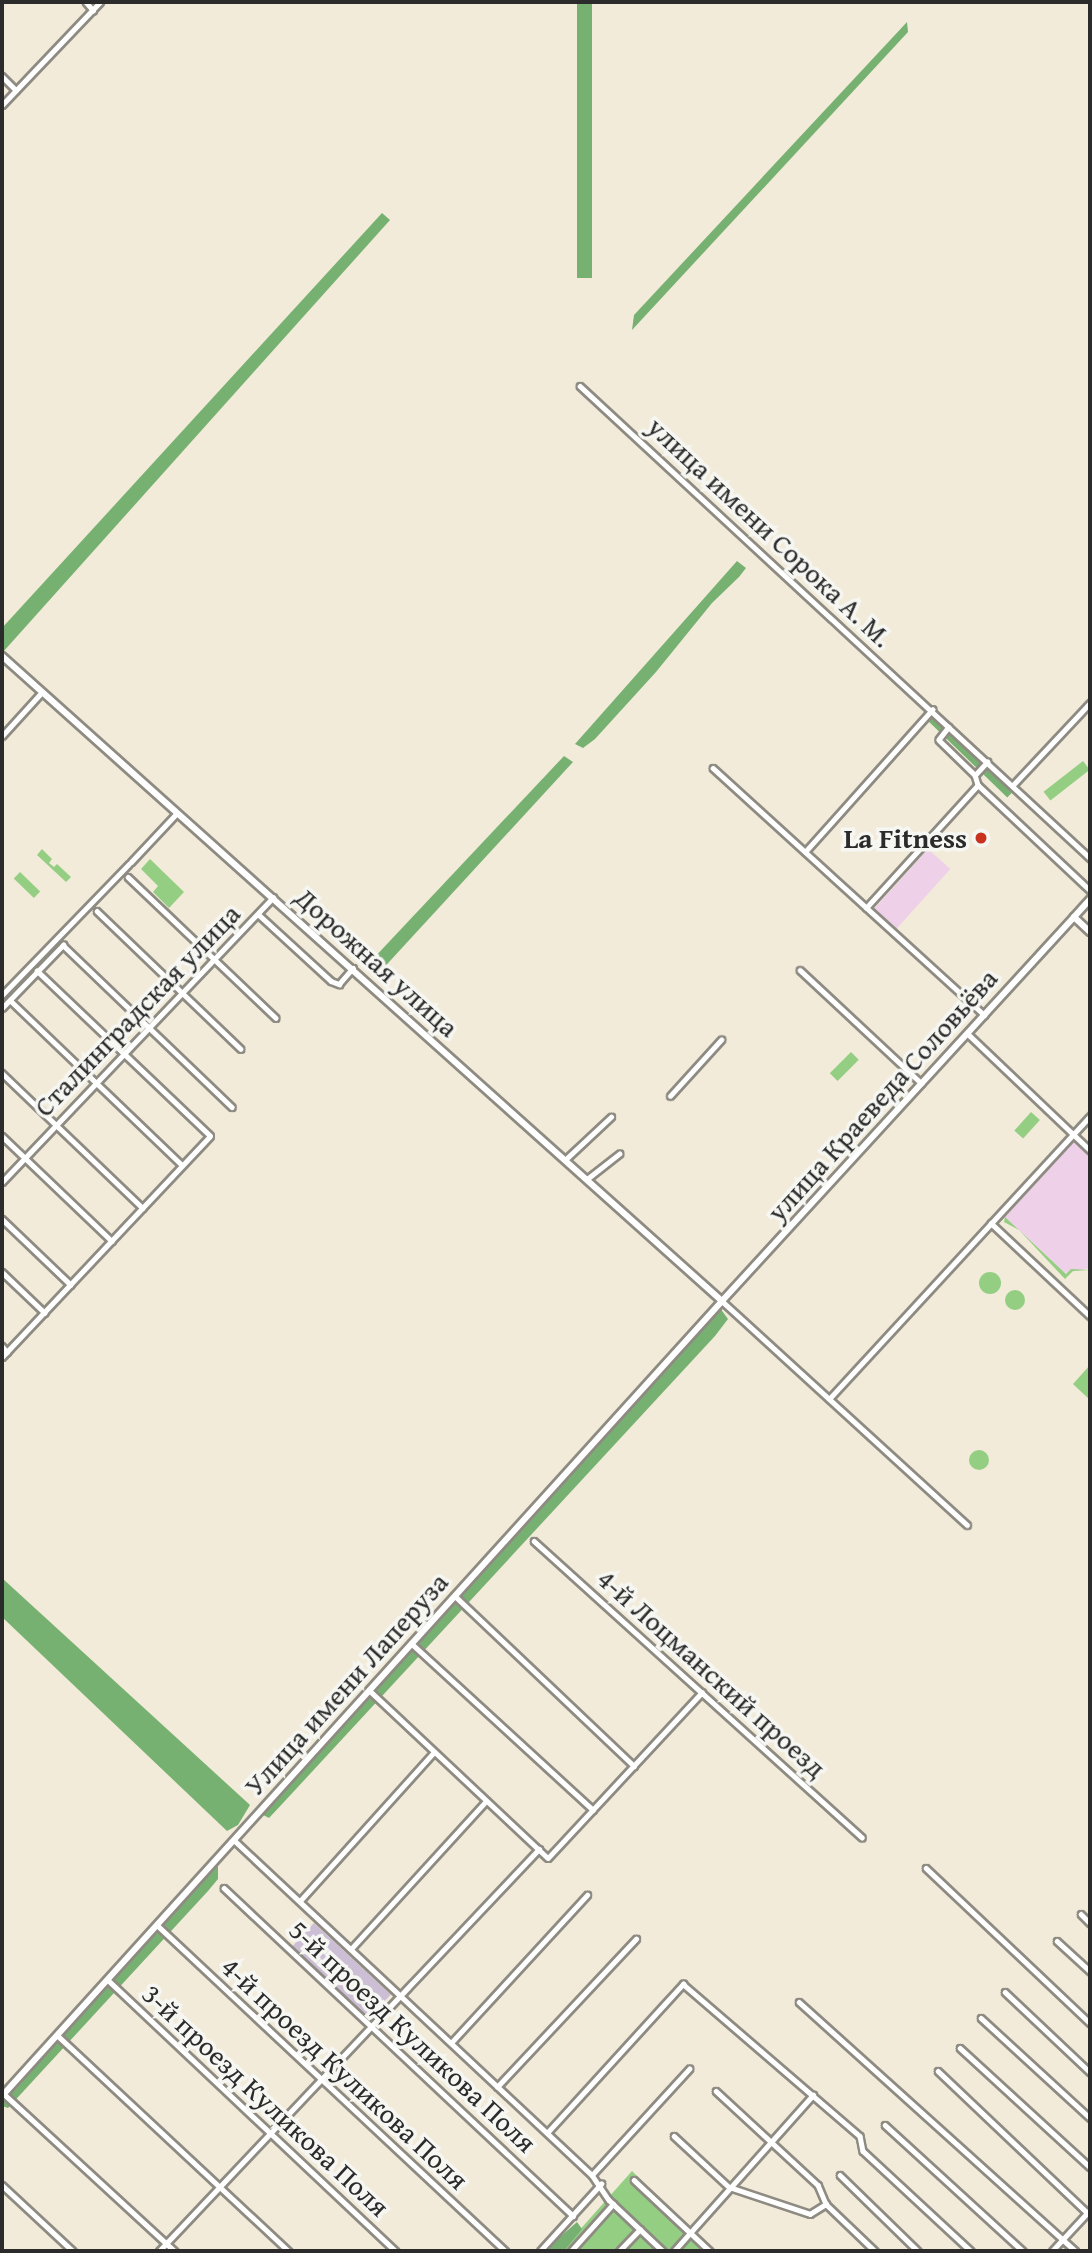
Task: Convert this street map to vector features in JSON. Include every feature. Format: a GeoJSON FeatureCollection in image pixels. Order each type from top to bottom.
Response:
{"type":"FeatureCollection","features":[{"type":"Feature","properties":{"kind":"main road","name":"Дорожная улица"},"geometry":{"type":"LineString","coordinates":[[2,656],[722,1301]]}},
{"type":"Feature","properties":{"kind":"main road","name":"улица Краеведа Соловьёва"},"geometry":{"type":"LineString","coordinates":[[722,1301],[1090,899]]}},
{"type":"Feature","properties":{"kind":"main road"},"geometry":{"type":"LineString","coordinates":[[1076,915],[1090,932]]}},
{"type":"Feature","properties":{"kind":"main road","name":"Улица имени Лаперуза"},"geometry":{"type":"LineString","coordinates":[[3,2095],[722,1301]]}},
{"type":"Feature","properties":{"kind":"street"},"geometry":{"type":"LineString","coordinates":[[86,2],[93,9]]}},
{"type":"Feature","properties":{"kind":"street"},"geometry":{"type":"LineString","coordinates":[[2,105],[100,2]]}},
{"type":"Feature","properties":{"kind":"street"},"geometry":{"type":"LineString","coordinates":[[2,76],[16,89]]}},
{"type":"Feature","properties":{"kind":"street","name":"улица имени Сорока А. М."},"geometry":{"type":"LineString","coordinates":[[580,386],[1090,858]]}},
{"type":"Feature","properties":{"kind":"street"},"geometry":{"type":"LineString","coordinates":[[2,736],[42,692]]}},
{"type":"Feature","properties":{"kind":"street"},"geometry":{"type":"LineString","coordinates":[[1012,786],[1090,703]]}},
{"type":"Feature","properties":{"kind":"street"},"geometry":{"type":"LineString","coordinates":[[805,852],[932,710]]}},
{"type":"Feature","properties":{"kind":"street"},"geometry":{"type":"LineString","coordinates":[[949,727],[939,740],[975,775],[978,785],[1090,890]]}},
{"type":"Feature","properties":{"kind":"street"},"geometry":{"type":"LineString","coordinates":[[975,775],[987,762]]}},
{"type":"Feature","properties":{"kind":"street"},"geometry":{"type":"LineString","coordinates":[[713,768],[984,1015]]}},
{"type":"Feature","properties":{"kind":"street"},"geometry":{"type":"LineString","coordinates":[[866,908],[978,785]]}},
{"type":"Feature","properties":{"kind":"street"},"geometry":{"type":"LineString","coordinates":[[2,995],[178,813]]}},
{"type":"Feature","properties":{"kind":"street"},"geometry":{"type":"LineString","coordinates":[[128,877],[276,1018]]}},
{"type":"Feature","properties":{"kind":"street","name":"Сталинградская улица"},"geometry":{"type":"LineString","coordinates":[[2,1182],[273,897]]}},
{"type":"Feature","properties":{"kind":"street"},"geometry":{"type":"LineString","coordinates":[[97,911],[241,1049]]}},
{"type":"Feature","properties":{"kind":"street"},"geometry":{"type":"LineString","coordinates":[[258,914],[331,981],[339,984],[353,968]]}},
{"type":"Feature","properties":{"kind":"street"},"geometry":{"type":"LineString","coordinates":[[2,1008],[63,945],[232,1107]]}},
{"type":"Feature","properties":{"kind":"street"},"geometry":{"type":"LineString","coordinates":[[800,970],[921,1083]]}},
{"type":"Feature","properties":{"kind":"street"},"geometry":{"type":"LineString","coordinates":[[2,1357],[210,1136],[37,971]]}},
{"type":"Feature","properties":{"kind":"street"},"geometry":{"type":"LineString","coordinates":[[10,1000],[182,1165]]}},
{"type":"Feature","properties":{"kind":"street"},"geometry":{"type":"LineString","coordinates":[[967,1033],[1090,1150]]}},
{"type":"Feature","properties":{"kind":"street"},"geometry":{"type":"LineString","coordinates":[[670,1096],[721,1040]]}},
{"type":"Feature","properties":{"kind":"street"},"geometry":{"type":"LineString","coordinates":[[2,1073],[143,1208]]}},
{"type":"Feature","properties":{"kind":"street"},"geometry":{"type":"LineString","coordinates":[[829,1399],[1090,1116]]}},
{"type":"Feature","properties":{"kind":"street"},"geometry":{"type":"LineString","coordinates":[[565,1160],[611,1117]]}},
{"type":"Feature","properties":{"kind":"street"},"geometry":{"type":"LineString","coordinates":[[2,1136],[112,1241]]}},
{"type":"Feature","properties":{"kind":"street"},"geometry":{"type":"LineString","coordinates":[[587,1179],[619,1154]]}},
{"type":"Feature","properties":{"kind":"street"},"geometry":{"type":"LineString","coordinates":[[2,1219],[71,1285]]}},
{"type":"Feature","properties":{"kind":"street"},"geometry":{"type":"LineString","coordinates":[[991,1223],[1090,1315]]}},
{"type":"Feature","properties":{"kind":"street"},"geometry":{"type":"LineString","coordinates":[[2,1272],[44,1313]]}},
{"type":"Feature","properties":{"kind":"street"},"geometry":{"type":"LineString","coordinates":[[722,1301],[967,1525]]}},
{"type":"Feature","properties":{"kind":"street"},"geometry":{"type":"LineString","coordinates":[[2,1346],[7,1352]]}},
{"type":"Feature","properties":{"kind":"street","name":"4-й Лоцманский проезд"},"geometry":{"type":"LineString","coordinates":[[534,1541],[862,1837]]}},
{"type":"Feature","properties":{"kind":"street"},"geometry":{"type":"LineString","coordinates":[[454,1595],[634,1766]]}},
{"type":"Feature","properties":{"kind":"street"},"geometry":{"type":"LineString","coordinates":[[411,1643],[593,1810]]}},
{"type":"Feature","properties":{"kind":"street"},"geometry":{"type":"LineString","coordinates":[[369,1690],[548,1858],[702,1692]]}},
{"type":"Feature","properties":{"kind":"street"},"geometry":{"type":"LineString","coordinates":[[300,1901],[434,1752]]}},
{"type":"Feature","properties":{"kind":"street"},"geometry":{"type":"LineString","coordinates":[[351,1950],[486,1801]]}},
{"type":"Feature","properties":{"kind":"street"},"geometry":{"type":"LineString","coordinates":[[234,1840],[592,2175],[614,2204],[663,2251]]}},
{"type":"Feature","properties":{"kind":"street"},"geometry":{"type":"LineString","coordinates":[[159,2251],[539,1849]]}},
{"type":"Feature","properties":{"kind":"street"},"geometry":{"type":"LineString","coordinates":[[926,1868],[1090,2023]]}},
{"type":"Feature","properties":{"kind":"street","name":"5-й проезд Куликова Поля"},"geometry":{"type":"LineString","coordinates":[[224,1888],[573,2216]]}},
{"type":"Feature","properties":{"kind":"street"},"geometry":{"type":"LineString","coordinates":[[451,2043],[587,1895]]}},
{"type":"Feature","properties":{"kind":"street"},"geometry":{"type":"LineString","coordinates":[[1081,1914],[1090,1923]]}},
{"type":"Feature","properties":{"kind":"street","name":"4-й проезд Куликова Поля"},"geometry":{"type":"LineString","coordinates":[[157,1925],[505,2251]]}},
{"type":"Feature","properties":{"kind":"street"},"geometry":{"type":"LineString","coordinates":[[498,2087],[636,1939]]}},
{"type":"Feature","properties":{"kind":"street"},"geometry":{"type":"LineString","coordinates":[[1057,1941],[1090,1971]]}},
{"type":"Feature","properties":{"kind":"street","name":"3-й проезд Куликова Поля"},"geometry":{"type":"LineString","coordinates":[[108,1980],[396,2251]]}},
{"type":"Feature","properties":{"kind":"street"},"geometry":{"type":"LineString","coordinates":[[547,2133],[683,1984],[860,2136],[863,2151],[971,2251]]}},
{"type":"Feature","properties":{"kind":"street"},"geometry":{"type":"LineString","coordinates":[[1005,1992],[1090,2072]]}},
{"type":"Feature","properties":{"kind":"street"},"geometry":{"type":"LineString","coordinates":[[799,2002],[1076,2251]]}},
{"type":"Feature","properties":{"kind":"street"},"geometry":{"type":"LineString","coordinates":[[981,2018],[1090,2118]]}},
{"type":"Feature","properties":{"kind":"street"},"geometry":{"type":"LineString","coordinates":[[57,2035],[289,2251]]}},
{"type":"Feature","properties":{"kind":"street"},"geometry":{"type":"LineString","coordinates":[[960,2048],[1090,2167]]}},
{"type":"Feature","properties":{"kind":"street"},"geometry":{"type":"LineString","coordinates":[[592,2175],[689,2069]]}},
{"type":"Feature","properties":{"kind":"street"},"geometry":{"type":"LineString","coordinates":[[938,2071],[1089,2213],[1052,2251]]}},
{"type":"Feature","properties":{"kind":"street"},"geometry":{"type":"LineString","coordinates":[[716,2091],[818,2185],[826,2204],[875,2251]]}},
{"type":"Feature","properties":{"kind":"street"},"geometry":{"type":"LineString","coordinates":[[3,2095],[175,2251]]}},
{"type":"Feature","properties":{"kind":"street"},"geometry":{"type":"LineString","coordinates":[[674,2251],[813,2095]]}},
{"type":"Feature","properties":{"kind":"street"},"geometry":{"type":"LineString","coordinates":[[885,2125],[1023,2251]]}},
{"type":"Feature","properties":{"kind":"street"},"geometry":{"type":"LineString","coordinates":[[674,2136],[729,2187],[810,2214],[826,2204]]}},
{"type":"Feature","properties":{"kind":"street"},"geometry":{"type":"LineString","coordinates":[[840,2175],[918,2251]]}},
{"type":"Feature","properties":{"kind":"street"},"geometry":{"type":"LineString","coordinates":[[635,2180],[710,2251]]}},
{"type":"Feature","properties":{"kind":"street"},"geometry":{"type":"LineString","coordinates":[[540,2251],[601,2184]]}},
{"type":"Feature","properties":{"kind":"street"},"geometry":{"type":"LineString","coordinates":[[2,2185],[73,2251]]}},
{"type":"Feature","properties":{"kind":"street"},"geometry":{"type":"LineString","coordinates":[[574,2250],[614,2204]]}},
{"type":"Feature","properties":{"kind":"street"},"geometry":{"type":"LineString","coordinates":[[619,2251],[640,2229]]}},
{"type":"Feature","properties":{"kind":"shaded area"},"geometry":{"type":"Polygon","coordinates":[[[928,849],[950,869],[894,931],[872,911],[928,849]]]}},
{"type":"Feature","properties":{"kind":"shaded area"},"geometry":{"type":"Polygon","coordinates":[[[1074,1141],[1090,1156],[1090,1268],[1065,1273],[1005,1217],[1074,1141]]]}},
{"type":"Feature","properties":{"kind":"shaded area"},"geometry":{"type":"Polygon","coordinates":[[[314,1923],[391,1995],[368,2019],[291,1947],[314,1923]]]}},
{"type":"Feature","properties":{"kind":"green space"},"geometry":{"type":"Polygon","coordinates":[[[577,2],[592,2],[592,278],[577,278],[577,2]]]}},
{"type":"Feature","properties":{"kind":"green space"},"geometry":{"type":"Polygon","coordinates":[[[907,22],[908,32],[632,330],[634,315],[907,22]]]}},
{"type":"Feature","properties":{"kind":"green space"},"geometry":{"type":"Polygon","coordinates":[[[382,213],[390,220],[3,652],[2,628],[382,213]]]}},
{"type":"Feature","properties":{"kind":"green space"},"geometry":{"type":"Polygon","coordinates":[[[737,561],[746,568],[712,603],[656,672],[595,739],[583,748],[575,744],[737,561]]]}},
{"type":"Feature","properties":{"kind":"green space"},"geometry":{"type":"Polygon","coordinates":[[[933,716],[1012,792],[1007,797],[928,721],[933,716]]]}},
{"type":"Feature","properties":{"kind":"green space"},"geometry":{"type":"Polygon","coordinates":[[[564,756],[573,762],[378,974],[369,966],[371,961],[564,756]]]}},
{"type":"Feature","properties":{"kind":"green space"},"geometry":{"type":"Polygon","coordinates":[[[1083,761],[1090,770],[1050,800],[1044,792],[1083,761]]]}},
{"type":"Feature","properties":{"kind":"green space"},"geometry":{"type":"Polygon","coordinates":[[[42,849],[52,859],[49,863],[54,867],[57,864],[71,877],[66,882],[37,855],[42,849]]]}},
{"type":"Feature","properties":{"kind":"green space"},"geometry":{"type":"Polygon","coordinates":[[[150,859],[184,892],[169,908],[153,892],[158,886],[141,869],[150,859]]]}},
{"type":"Feature","properties":{"kind":"green space"},"geometry":{"type":"Polygon","coordinates":[[[20,872],[40,891],[34,898],[14,878],[20,872]]]}},
{"type":"Feature","properties":{"kind":"green space"},"geometry":{"type":"Polygon","coordinates":[[[851,1052],[859,1060],[838,1081],[830,1073],[851,1052]]]}},
{"type":"Feature","properties":{"kind":"green space"},"geometry":{"type":"Polygon","coordinates":[[[1031,1112],[1040,1120],[1023,1139],[1014,1131],[1031,1112]]]}},
{"type":"Feature","properties":{"kind":"green space"},"geometry":{"type":"Polygon","coordinates":[[[1005,1217],[1019,1230],[1004,1222],[1005,1217]]]}},
{"type":"Feature","properties":{"kind":"green space"},"geometry":{"type":"Polygon","coordinates":[[[1020,1231],[1066,1274],[1071,1269],[1090,1270],[1073,1271],[1065,1279],[1020,1231]]]}},
{"type":"Feature","properties":{"kind":"green space"},"geometry":{"type":"Polygon","coordinates":[[[990,1272],[998,1275],[1001,1283],[998,1291],[990,1294],[982,1291],[979,1283],[982,1275],[990,1272]]]}},
{"type":"Feature","properties":{"kind":"green space"},"geometry":{"type":"Polygon","coordinates":[[[1015,1290],[1022,1293],[1025,1300],[1022,1307],[1015,1310],[1008,1307],[1005,1300],[1008,1293],[1015,1290]]]}},
{"type":"Feature","properties":{"kind":"green space"},"geometry":{"type":"Polygon","coordinates":[[[720,1308],[728,1319],[715,1336],[269,1818],[261,1814],[720,1308]]]}},
{"type":"Feature","properties":{"kind":"green space"},"geometry":{"type":"Polygon","coordinates":[[[1090,1365],[1090,1400],[1073,1384],[1090,1365]]]}},
{"type":"Feature","properties":{"kind":"green space"},"geometry":{"type":"Polygon","coordinates":[[[979,1450],[986,1453],[989,1460],[986,1467],[979,1470],[972,1467],[969,1460],[972,1453],[979,1450]]]}},
{"type":"Feature","properties":{"kind":"green space"},"geometry":{"type":"Polygon","coordinates":[[[2,1578],[250,1805],[238,1825],[227,1831],[2,1617],[2,1578]]]}},
{"type":"Feature","properties":{"kind":"green space"},"geometry":{"type":"Polygon","coordinates":[[[218,1866],[218,1879],[208,1891],[8,2108],[2,2106],[2,2097],[203,1875],[218,1866]]]}},
{"type":"Feature","properties":{"kind":"green space"},"geometry":{"type":"Polygon","coordinates":[[[632,2171],[713,2251],[561,2251],[632,2171]]]}},
{"type":"Feature","properties":{"kind":"green space"},"geometry":{"type":"Polygon","coordinates":[[[577,2222],[582,2229],[564,2251],[544,2251],[577,2222]]]}},
{"type":"Feature","properties":{"kind":"place","name":"La Fitness"},"geometry":{"type":"Point","coordinates":[981,838]}}]}
